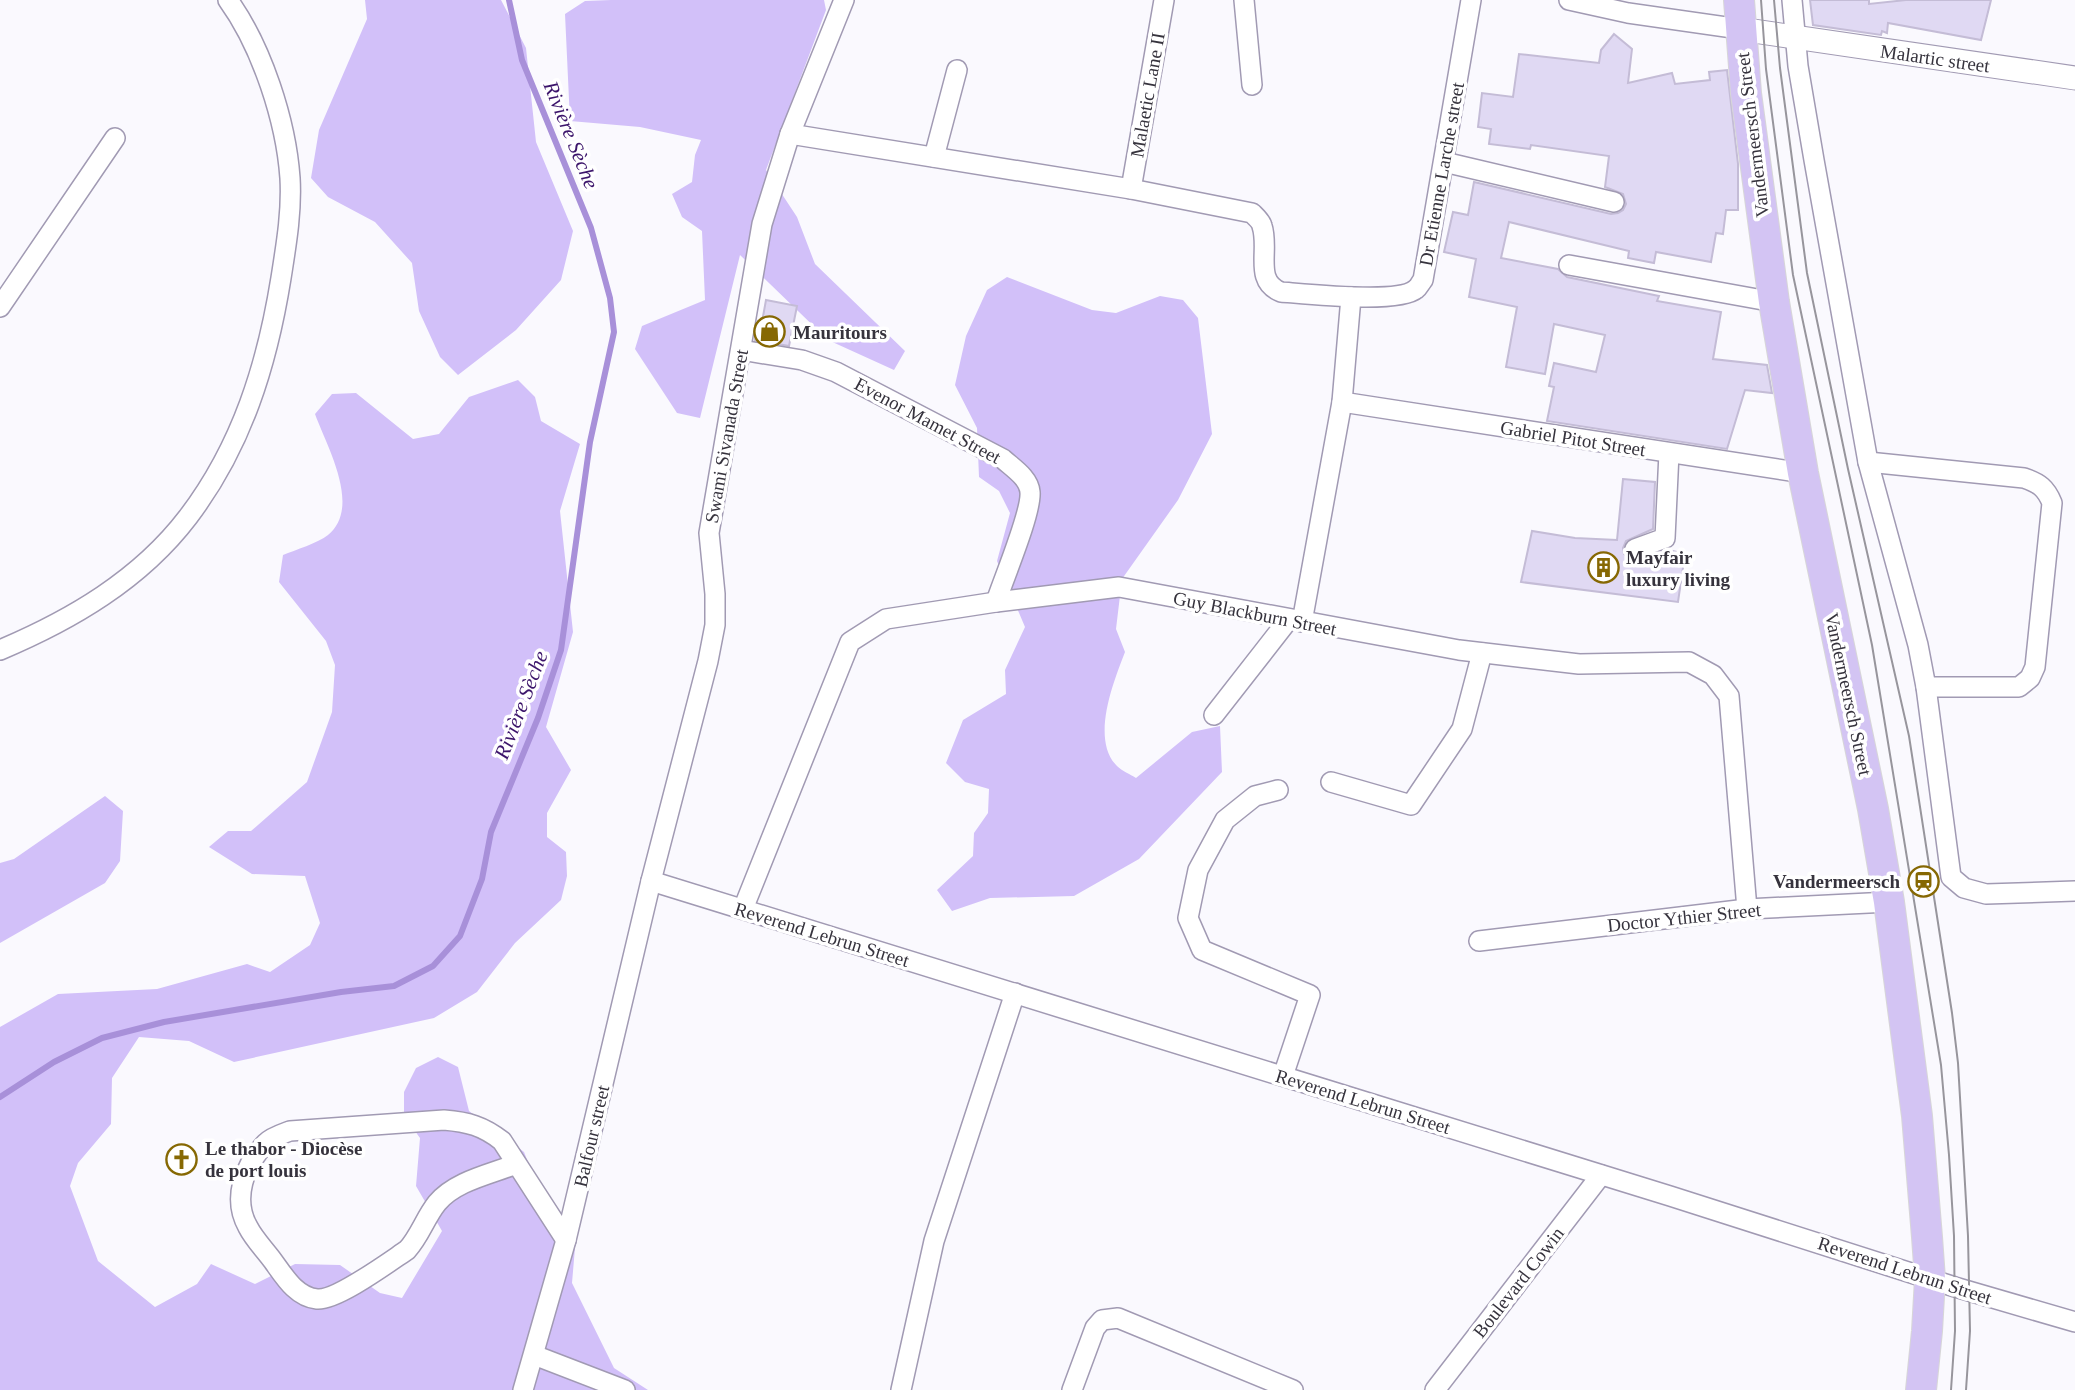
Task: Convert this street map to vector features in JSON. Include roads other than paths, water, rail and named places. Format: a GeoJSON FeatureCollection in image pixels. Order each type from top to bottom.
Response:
{"type":"FeatureCollection","features":[{"type":"Feature","properties":{"kind":"main road","name":"Vandermeersch Street"},"geometry":{"type":"LineString","coordinates":[[1740,15],[1754,157],[1774,302],[1803,473],[1873,809],[1889,902],[1917,1116],[1930,1279],[1921,1390]]}},
{"type":"Feature","properties":{"kind":"street"},"geometry":{"type":"LineString","coordinates":[[0,650],[75,615],[118,586],[167,540],[187,519],[230,453],[260,378],[285,256],[290,181],[287,150],[270,81],[228,0]]}},
{"type":"Feature","properties":{"kind":"street","name":"Swami Sivanada Street"},"geometry":{"type":"LineString","coordinates":[[651,881],[715,625],[709,533],[762,224],[790,134],[844,0]]}},
{"type":"Feature","properties":{"kind":"street","name":"Malaetic Lane II"},"geometry":{"type":"LineString","coordinates":[[1131,190],[1164,0]]}},
{"type":"Feature","properties":{"kind":"street"},"geometry":{"type":"LineString","coordinates":[[1244,0],[1252,85]]}},
{"type":"Feature","properties":{"kind":"street","name":"Dr Etienne Larche street"},"geometry":{"type":"LineString","coordinates":[[790,134],[1131,190],[1252,213],[1263,227],[1265,281],[1273,289],[1351,297],[1403,294],[1416,290],[1423,280],[1471,0]]}},
{"type":"Feature","properties":{"kind":"street"},"geometry":{"type":"LineString","coordinates":[[1569,0],[1628,13],[1740,15]]}},
{"type":"Feature","properties":{"kind":"street"},"geometry":{"type":"LineString","coordinates":[[1792,0],[1814,160],[1868,462],[1918,645],[1926,687],[1951,877],[1964,888],[1986,894],[2075,891]]}},
{"type":"Feature","properties":{"kind":"street","name":"Malartic street"},"geometry":{"type":"LineString","coordinates":[[1740,15],[1796,38],[2075,78]]}},
{"type":"Feature","properties":{"kind":"street"},"geometry":{"type":"LineString","coordinates":[[934,157],[957,71]]}},
{"type":"Feature","properties":{"kind":"street"},"geometry":{"type":"LineString","coordinates":[[0,307],[115,138]]}},
{"type":"Feature","properties":{"kind":"street"},"geometry":{"type":"LineString","coordinates":[[1444,162],[1614,202]]}},
{"type":"Feature","properties":{"kind":"street"},"geometry":{"type":"LineString","coordinates":[[1569,265],[1774,302]]}},
{"type":"Feature","properties":{"kind":"street"},"geometry":{"type":"LineString","coordinates":[[1214,715],[1295,620],[1342,402],[1351,297]]}},
{"type":"Feature","properties":{"kind":"street","name":"Evenor Mamet Street"},"geometry":{"type":"LineString","coordinates":[[741,350],[802,360],[836,372],[1003,459],[1023,477],[1030,492],[1026,516],[996,602]]}},
{"type":"Feature","properties":{"kind":"street","name":"Gabriel Pitot Street"},"geometry":{"type":"LineString","coordinates":[[1342,402],[1803,473]]}},
{"type":"Feature","properties":{"kind":"street"},"geometry":{"type":"LineString","coordinates":[[1635,549],[1665,538],[1669,453]]}},
{"type":"Feature","properties":{"kind":"street"},"geometry":{"type":"LineString","coordinates":[[1868,462],[2024,478],[2037,482],[2048,491],[2052,503],[2035,667],[2030,678],[2019,687],[1926,687]]}},
{"type":"Feature","properties":{"kind":"street","name":"Guy Blackburn Street"},"geometry":{"type":"LineString","coordinates":[[743,909],[850,642],[886,619],[1119,587],[1482,653],[1579,664],[1689,662],[1713,674],[1729,696],[1747,909]]}},
{"type":"Feature","properties":{"kind":"street"},"geometry":{"type":"LineString","coordinates":[[1331,782],[1411,805],[1462,729],[1482,653]]}},
{"type":"Feature","properties":{"kind":"street"},"geometry":{"type":"LineString","coordinates":[[1278,790],[1255,796],[1225,820],[1198,870],[1188,918],[1202,950],[1310,996],[1283,1076]]}},
{"type":"Feature","properties":{"kind":"street","name":"Reverend Lebrun Street"},"geometry":{"type":"LineString","coordinates":[[651,881],[2075,1322]]}},
{"type":"Feature","properties":{"kind":"street","name":"Balfour street"},"geometry":{"type":"LineString","coordinates":[[523,1390],[566,1240],[651,881]]}},
{"type":"Feature","properties":{"kind":"street","name":"Doctor Ythier Street"},"geometry":{"type":"LineString","coordinates":[[1479,941],[1747,909],[1889,902]]}},
{"type":"Feature","properties":{"kind":"street"},"geometry":{"type":"LineString","coordinates":[[901,1390],[934,1241],[1015,993]]}},
{"type":"Feature","properties":{"kind":"street"},"geometry":{"type":"LineString","coordinates":[[516,1164],[449,1191],[429,1214],[407,1251],[348,1287],[329,1297],[318,1299],[304,1295],[291,1285],[247,1226],[240,1204],[242,1184],[253,1159],[267,1141],[290,1131],[444,1119],[469,1122],[488,1129],[502,1141],[566,1240]]}},
{"type":"Feature","properties":{"kind":"street","name":"Boulevard Cowin"},"geometry":{"type":"LineString","coordinates":[[1435,1390],[1601,1174]]}},
{"type":"Feature","properties":{"kind":"street"},"geometry":{"type":"LineString","coordinates":[[1072,1390],[1095,1328],[1102,1320],[1118,1318],[1293,1390]]}},
{"type":"Feature","properties":{"kind":"street"},"geometry":{"type":"LineString","coordinates":[[534,1355],[625,1390]]}},
{"type":"Feature","properties":{"kind":"waterway","name":"Rivière Sèche"},"geometry":{"type":"LineString","coordinates":[[0,1097],[54,1062],[102,1038],[164,1022],[341,992],[394,986],[433,966],[460,936],[482,879],[491,832],[538,718],[561,650],[590,442],[614,332],[610,298],[591,228],[522,60],[509,0]]}},
{"type":"Feature","properties":{"kind":"tram line"},"geometry":{"type":"LineString","coordinates":[[1761,0],[1766,69],[1793,275],[1872,645],[1941,1065],[1954,1236],[1955,1331],[1951,1390]]}},
{"type":"Feature","properties":{"kind":"tram line"},"geometry":{"type":"LineString","coordinates":[[1774,0],[1780,68],[1807,273],[1848,469],[1909,736],[1952,1013],[1958,1063],[1968,1236],[1970,1331],[1966,1390]]}},
{"type":"Feature","properties":{"kind":"place","name":"Mauritours"},"geometry":{"type":"Point","coordinates":[770,332]}},
{"type":"Feature","properties":{"kind":"place","name":"Mayfair luxury living"},"geometry":{"type":"Point","coordinates":[1603,568]}},
{"type":"Feature","properties":{"kind":"place","name":"Vandermeersch"},"geometry":{"type":"Point","coordinates":[1923,881]}},
{"type":"Feature","properties":{"kind":"place","name":"Le thabor - Diocèse de port louis"},"geometry":{"type":"Point","coordinates":[182,1159]}}]}
